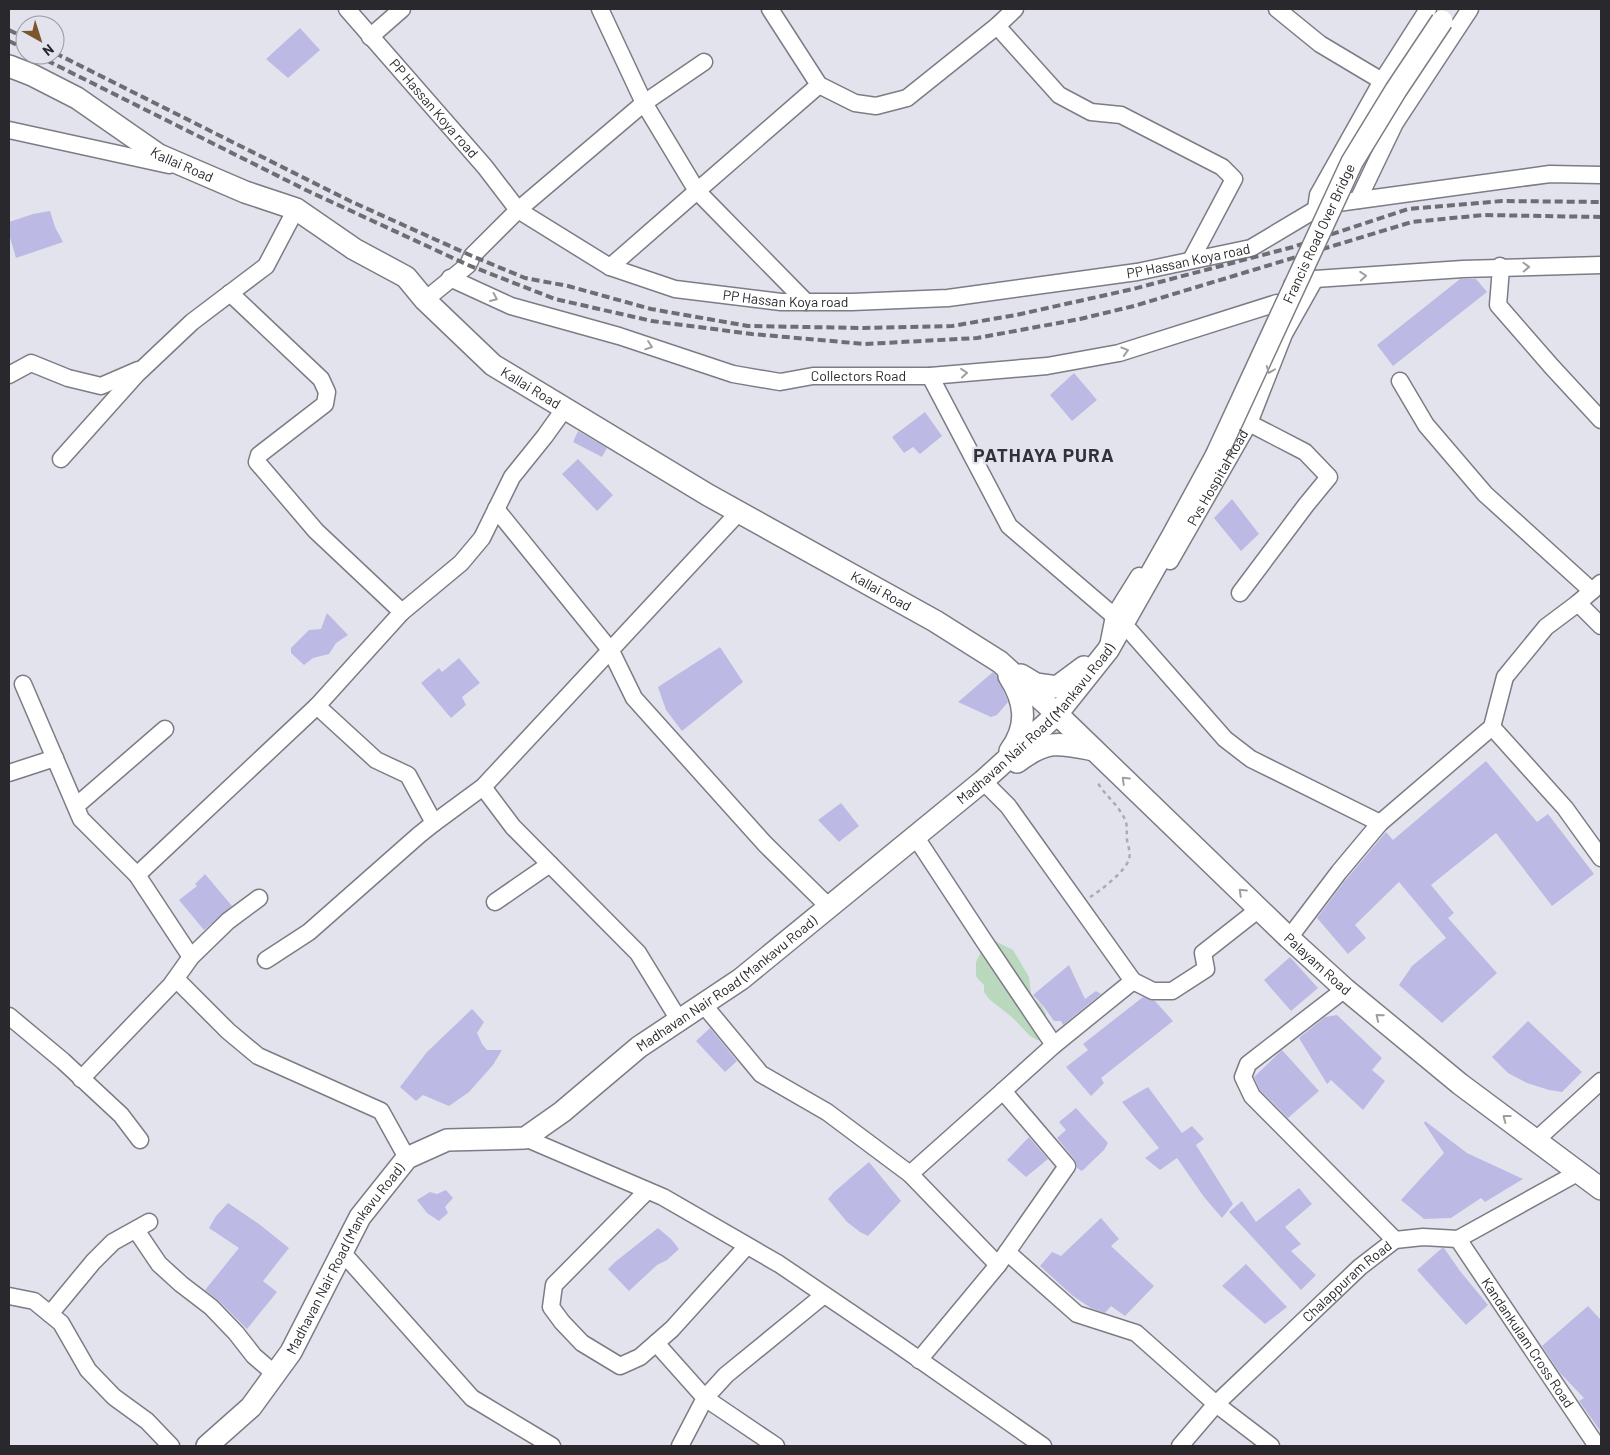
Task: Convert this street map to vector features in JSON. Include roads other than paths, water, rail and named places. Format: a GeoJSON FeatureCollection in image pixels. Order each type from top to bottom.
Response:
{"type":"FeatureCollection","features":[{"type":"Feature","properties":{"kind":"main road","name":"Francis Road Over Bridge"},"geometry":{"type":"LineString","coordinates":[[1216,456],[1352,162],[1440,13]]}},
{"type":"Feature","properties":{"kind":"main road","name":"Kallai Road"},"geometry":{"type":"LineString","coordinates":[[9,66],[32,75],[77,98],[159,155],[245,192],[296,209],[354,249],[406,277],[425,300],[493,365],[739,512],[935,621],[1000,662],[1057,714]]}},
{"type":"Feature","properties":{"kind":"main road","name":"Madhavan Nair Road (Mankavu Road)"},"geometry":{"type":"LineString","coordinates":[[207,1446],[251,1407],[291,1352],[360,1217],[407,1158],[447,1140],[525,1138],[562,1112],[639,1047],[741,980],[983,781],[1057,714],[1103,655],[1172,537],[1216,456]]}},
{"type":"Feature","properties":{"kind":"main road"},"geometry":{"type":"LineString","coordinates":[[1000,662],[1036,684],[1057,687],[1103,655]]}},
{"type":"Feature","properties":{"kind":"main road"},"geometry":{"type":"LineString","coordinates":[[1000,662],[1017,689],[1022,703],[1023,722],[1019,738],[1001,763]]}},
{"type":"Feature","properties":{"kind":"main road","name":"Palayam Road"},"geometry":{"type":"LineString","coordinates":[[1057,714],[1289,938],[1345,989],[1460,1084],[1601,1189]]}},
{"type":"Feature","properties":{"kind":"main road"},"geometry":{"type":"LineString","coordinates":[[983,781],[998,774],[1031,752],[1047,745],[1062,744],[1094,750]]}},
{"type":"Feature","properties":{"kind":"street","name":"PP Hassan Koya road"},"geometry":{"type":"LineString","coordinates":[[347,9],[485,167],[518,210],[610,267],[675,289],[781,302],[852,302],[948,298],[1137,272],[1251,248],[1320,207]]}},
{"type":"Feature","properties":{"kind":"street"},"geometry":{"type":"LineString","coordinates":[[370,37],[402,9]]}},
{"type":"Feature","properties":{"kind":"street"},"geometry":{"type":"LineString","coordinates":[[600,9],[644,103],[697,190],[806,302]]}},
{"type":"Feature","properties":{"kind":"street"},"geometry":{"type":"LineString","coordinates":[[770,9],[819,85],[855,103],[876,106],[907,98],[997,26],[1015,9]]}},
{"type":"Feature","properties":{"kind":"street"},"geometry":{"type":"LineString","coordinates":[[1277,9],[1320,44],[1382,81]]}},
{"type":"Feature","properties":{"kind":"street"},"geometry":{"type":"LineString","coordinates":[[1358,200],[1395,123],[1470,9]]}},
{"type":"Feature","properties":{"kind":"street"},"geometry":{"type":"LineString","coordinates":[[1440,13],[1382,81],[1318,195],[1320,207],[1358,200],[1550,174],[1601,175]]}},
{"type":"Feature","properties":{"kind":"street"},"geometry":{"type":"LineString","coordinates":[[997,26],[1059,96],[1091,112],[1122,115],[1222,167],[1234,179],[1191,260]]}},
{"type":"Feature","properties":{"kind":"street"},"geometry":{"type":"LineString","coordinates":[[425,300],[468,265],[472,256],[518,210],[644,103],[704,62]]}},
{"type":"Feature","properties":{"kind":"street"},"geometry":{"type":"LineString","coordinates":[[610,267],[819,85]]}},
{"type":"Feature","properties":{"kind":"street"},"geometry":{"type":"LineString","coordinates":[[9,130],[170,165],[188,167]]}},
{"type":"Feature","properties":{"kind":"street"},"geometry":{"type":"LineString","coordinates":[[61,459],[144,368],[192,322],[266,266],[296,209]]}},
{"type":"Feature","properties":{"kind":"street","name":"Pvs Hospital Road"},"geometry":{"type":"LineString","coordinates":[[1103,655],[1114,616],[1167,533],[1205,461],[1276,303],[1299,278],[1315,279],[1500,267],[1601,265]]}},
{"type":"Feature","properties":{"kind":"street"},"geometry":{"type":"LineString","coordinates":[[1500,267],[1498,305],[1601,420]]}},
{"type":"Feature","properties":{"kind":"street","name":"Collectors Road"},"geometry":{"type":"LineString","coordinates":[[450,278],[511,306],[619,336],[733,374],[780,382],[812,376],[930,376],[1047,366],[1119,353],[1276,303]]}},
{"type":"Feature","properties":{"kind":"street","name":"Pvs Hospital Road"},"geometry":{"type":"LineString","coordinates":[[1103,655],[1130,631],[1249,423],[1284,334],[1315,279]]}},
{"type":"Feature","properties":{"kind":"street"},"geometry":{"type":"LineString","coordinates":[[230,293],[321,379],[327,392],[325,404],[258,455],[257,462],[316,531],[402,612]]}},
{"type":"Feature","properties":{"kind":"street"},"geometry":{"type":"LineString","coordinates":[[9,375],[31,363],[68,378],[101,386],[144,368]]}},
{"type":"Feature","properties":{"kind":"street"},"geometry":{"type":"LineString","coordinates":[[930,376],[1010,526],[1114,616]]}},
{"type":"Feature","properties":{"kind":"street"},"geometry":{"type":"LineString","coordinates":[[1289,938],[1380,822],[1492,727],[1505,677],[1546,627],[1597,587],[1485,494],[1426,425],[1400,380]]}},
{"type":"Feature","properties":{"kind":"street"},"geometry":{"type":"LineString","coordinates":[[137,875],[317,706],[402,612],[461,563],[482,538],[512,477],[545,436],[564,408]]}},
{"type":"Feature","properties":{"kind":"street"},"geometry":{"type":"LineString","coordinates":[[1240,593],[1329,477],[1305,452],[1249,423]]}},
{"type":"Feature","properties":{"kind":"street"},"geometry":{"type":"LineString","coordinates":[[496,509],[611,651],[634,698],[765,844],[829,907]]}},
{"type":"Feature","properties":{"kind":"street"},"geometry":{"type":"LineString","coordinates":[[266,960],[309,932],[419,835],[483,787],[739,512]]}},
{"type":"Feature","properties":{"kind":"street"},"geometry":{"type":"LineString","coordinates":[[1578,603],[1601,626]]}},
{"type":"Feature","properties":{"kind":"street"},"geometry":{"type":"LineString","coordinates":[[1130,631],[1225,739],[1252,759],[1380,822]]}},
{"type":"Feature","properties":{"kind":"street"},"geometry":{"type":"LineString","coordinates":[[23,684],[81,819],[137,875],[191,957]]}},
{"type":"Feature","properties":{"kind":"street"},"geometry":{"type":"LineString","coordinates":[[317,706],[376,760],[408,775],[434,824]]}},
{"type":"Feature","properties":{"kind":"street"},"geometry":{"type":"LineString","coordinates":[[1492,727],[1565,808],[1601,858]]}},
{"type":"Feature","properties":{"kind":"street"},"geometry":{"type":"LineString","coordinates":[[76,806],[165,729]]}},
{"type":"Feature","properties":{"kind":"street"},"geometry":{"type":"LineString","coordinates":[[9,773],[55,758]]}},
{"type":"Feature","properties":{"kind":"street"},"geometry":{"type":"LineString","coordinates":[[983,781],[1008,806],[1133,982],[1153,991],[1172,991],[1206,969],[1203,953],[1259,909]]}},
{"type":"Feature","properties":{"kind":"street"},"geometry":{"type":"LineString","coordinates":[[483,787],[513,827],[638,953],[680,1020]]}},
{"type":"Feature","properties":{"kind":"street"},"geometry":{"type":"LineString","coordinates":[[916,836],[1054,1045]]}},
{"type":"Feature","properties":{"kind":"street"},"geometry":{"type":"LineString","coordinates":[[495,902],[550,864]]}},
{"type":"Feature","properties":{"kind":"street"},"geometry":{"type":"LineString","coordinates":[[82,1079],[176,979],[191,957],[228,921],[259,898]]}},
{"type":"Feature","properties":{"kind":"street"},"geometry":{"type":"LineString","coordinates":[[176,979],[228,1030],[258,1056],[382,1111],[407,1158]]}},
{"type":"Feature","properties":{"kind":"street"},"geometry":{"type":"LineString","coordinates":[[910,1174],[1054,1045],[1133,982]]}},
{"type":"Feature","properties":{"kind":"street"},"geometry":{"type":"LineString","coordinates":[[1345,989],[1248,1064],[1244,1077],[1252,1096],[1395,1240]]}},
{"type":"Feature","properties":{"kind":"street"},"geometry":{"type":"LineString","coordinates":[[703,1004],[761,1074],[827,1112],[910,1174],[1003,1258],[1077,1314],[1136,1333],[1216,1404],[1271,1446]]}},
{"type":"Feature","properties":{"kind":"street"},"geometry":{"type":"LineString","coordinates":[[9,1016],[121,1115],[140,1140]]}},
{"type":"Feature","properties":{"kind":"street"},"geometry":{"type":"LineString","coordinates":[[1536,1140],[1601,1080]]}},
{"type":"Feature","properties":{"kind":"street"},"geometry":{"type":"LineString","coordinates":[[920,1360],[1003,1258],[1067,1166],[1003,1091]]}},
{"type":"Feature","properties":{"kind":"street"},"geometry":{"type":"LineString","coordinates":[[525,1138],[663,1197],[779,1264],[1043,1446]]}},
{"type":"Feature","properties":{"kind":"street"},"geometry":{"type":"LineString","coordinates":[[1458,1239],[1579,1172]]}},
{"type":"Feature","properties":{"kind":"street"},"geometry":{"type":"LineString","coordinates":[[647,1191],[554,1285],[551,1307],[562,1322],[582,1343],[620,1366],[640,1357],[672,1329],[747,1246]]}},
{"type":"Feature","properties":{"kind":"street"},"geometry":{"type":"LineString","coordinates":[[50,1314],[93,1262],[113,1242],[143,1226],[159,1264],[211,1307],[236,1333],[254,1356],[275,1374]]}},
{"type":"Feature","properties":{"kind":"street","name":"Chalappuram Road"},"geometry":{"type":"LineString","coordinates":[[1180,1446],[1216,1404],[1360,1267],[1395,1240],[1423,1237],[1458,1239]]}},
{"type":"Feature","properties":{"kind":"street","name":"Kandankulam Cross Road"},"geometry":{"type":"LineString","coordinates":[[1458,1239],[1597,1446]]}},
{"type":"Feature","properties":{"kind":"street"},"geometry":{"type":"LineString","coordinates":[[342,1252],[472,1398],[552,1446]]}},
{"type":"Feature","properties":{"kind":"street"},"geometry":{"type":"LineString","coordinates":[[680,1446],[706,1398],[726,1375],[824,1295]]}},
{"type":"Feature","properties":{"kind":"street"},"geometry":{"type":"LineString","coordinates":[[9,1296],[34,1301],[61,1323],[88,1370],[114,1397],[147,1421],[171,1446]]}},
{"type":"Feature","properties":{"kind":"street"},"geometry":{"type":"LineString","coordinates":[[656,1343],[706,1398],[776,1446]]}},
{"type":"Feature","properties":{"kind":"railway"},"geometry":{"type":"LineString","coordinates":[[9,30],[15,33]]}},
{"type":"Feature","properties":{"kind":"railway"},"geometry":{"type":"LineString","coordinates":[[9,41],[15,44]]}},
{"type":"Feature","properties":{"kind":"railway"},"geometry":{"type":"LineString","coordinates":[[65,58],[350,201],[525,278],[568,286],[651,309],[748,326],[864,328],[952,326],[1016,315],[1133,289],[1293,247],[1408,209],[1502,201],[1601,202]]}},
{"type":"Feature","properties":{"kind":"railway"},"geometry":{"type":"LineString","coordinates":[[56,65],[308,191],[468,265],[555,299],[652,321],[752,334],[865,344],[977,338],[1080,319],[1134,306],[1412,222],[1484,215],[1601,217]]}},
{"type":"Feature","properties":{"kind":"district","name":"PATHAYA PURA"},"geometry":{"type":"Point","coordinates":[1044,455]}}]}
